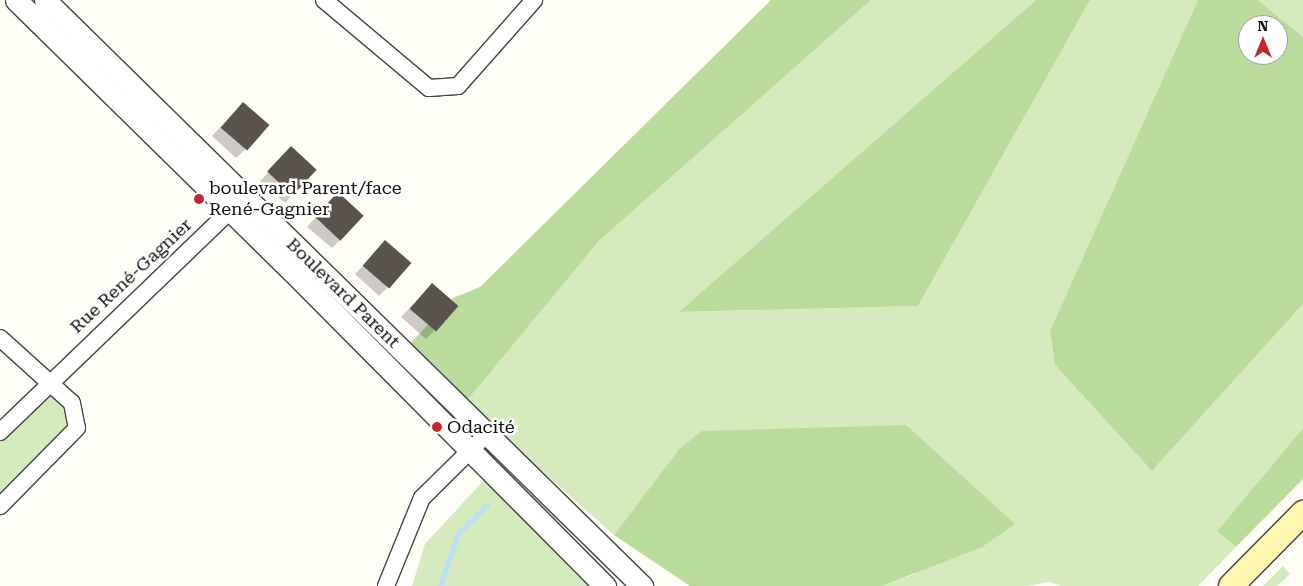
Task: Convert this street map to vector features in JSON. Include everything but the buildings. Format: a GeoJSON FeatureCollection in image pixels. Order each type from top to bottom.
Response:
{"type":"FeatureCollection","features":[{"type":"Feature","properties":{"kind":"main road"},"geometry":{"type":"LineString","coordinates":[[1231,586],[1303,513]]}},
{"type":"Feature","properties":{"kind":"street","name":"Boulevard Parent"},"geometry":{"type":"LineString","coordinates":[[16,0],[487,434],[642,586]]}},
{"type":"Feature","properties":{"kind":"street","name":"Boulevard Parent"},"geometry":{"type":"LineString","coordinates":[[44,0],[470,450],[604,586]]}},
{"type":"Feature","properties":{"kind":"street"},"geometry":{"type":"LineString","coordinates":[[324,0],[429,88],[458,86],[534,0]]}},
{"type":"Feature","properties":{"kind":"street","name":"Rue René-Gagnier"},"geometry":{"type":"LineString","coordinates":[[0,432],[47,384],[236,204]]}},
{"type":"Feature","properties":{"kind":"street"},"geometry":{"type":"LineString","coordinates":[[0,338],[47,384],[72,403],[77,428],[0,506]]}},
{"type":"Feature","properties":{"kind":"street"},"geometry":{"type":"LineString","coordinates":[[386,586],[422,498],[487,434]]}},
{"type":"Feature","properties":{"kind":"green space"},"geometry":{"type":"Polygon","coordinates":[[[771,0],[871,0],[599,241],[465,403],[407,347],[453,298],[480,287],[771,0]]]}},
{"type":"Feature","properties":{"kind":"green space"},"geometry":{"type":"Polygon","coordinates":[[[871,0],[1036,0],[680,312],[918,306],[1090,0],[1198,0],[1050,331],[1055,365],[1152,471],[1303,304],[1303,428],[1217,531],[1236,547],[1198,586],[1061,586],[1050,582],[1026,586],[882,586],[915,574],[679,449],[614,535],[465,403],[599,241],[871,0]]]}},
{"type":"Feature","properties":{"kind":"green space"},"geometry":{"type":"Polygon","coordinates":[[[1036,0],[1090,0],[918,306],[679,312],[1036,0]]]}},
{"type":"Feature","properties":{"kind":"green space"},"geometry":{"type":"Polygon","coordinates":[[[1198,0],[1258,0],[1276,15],[1238,15],[1238,65],[1288,65],[1288,25],[1303,37],[1303,304],[1152,471],[1055,365],[1050,331],[1198,0]]]}},
{"type":"Feature","properties":{"kind":"green space"},"geometry":{"type":"Polygon","coordinates":[[[1258,0],[1303,0],[1303,37],[1288,25],[1288,15],[1276,15],[1258,0]]]}},
{"type":"Feature","properties":{"kind":"green space"},"geometry":{"type":"Polygon","coordinates":[[[47,384],[72,403],[77,428],[0,506],[0,432],[47,384]]]}},
{"type":"Feature","properties":{"kind":"green space"},"geometry":{"type":"Polygon","coordinates":[[[906,425],[1015,524],[982,547],[882,586],[690,586],[614,535],[679,449],[702,431],[906,425]]]}},
{"type":"Feature","properties":{"kind":"green space"},"geometry":{"type":"Polygon","coordinates":[[[1303,428],[1303,479],[1236,547],[1217,531],[1303,428]]]}},
{"type":"Feature","properties":{"kind":"green space"},"geometry":{"type":"Polygon","coordinates":[[[486,478],[596,586],[412,586],[425,544],[486,478]]]}},
{"type":"Feature","properties":{"kind":"green space"},"geometry":{"type":"Polygon","coordinates":[[[1283,566],[1290,574],[1277,586],[1263,586],[1283,566]]]}},
{"type":"Feature","properties":{"kind":"waterway"},"geometry":{"type":"LineString","coordinates":[[440,586],[458,534],[487,505]]}},
{"type":"Feature","properties":{"kind":"place","name":"boulevard Parent/face René-Gagnier"},"geometry":{"type":"Point","coordinates":[199,199]}},
{"type":"Feature","properties":{"kind":"place","name":"Odacité"},"geometry":{"type":"Point","coordinates":[437,427]}}]}
